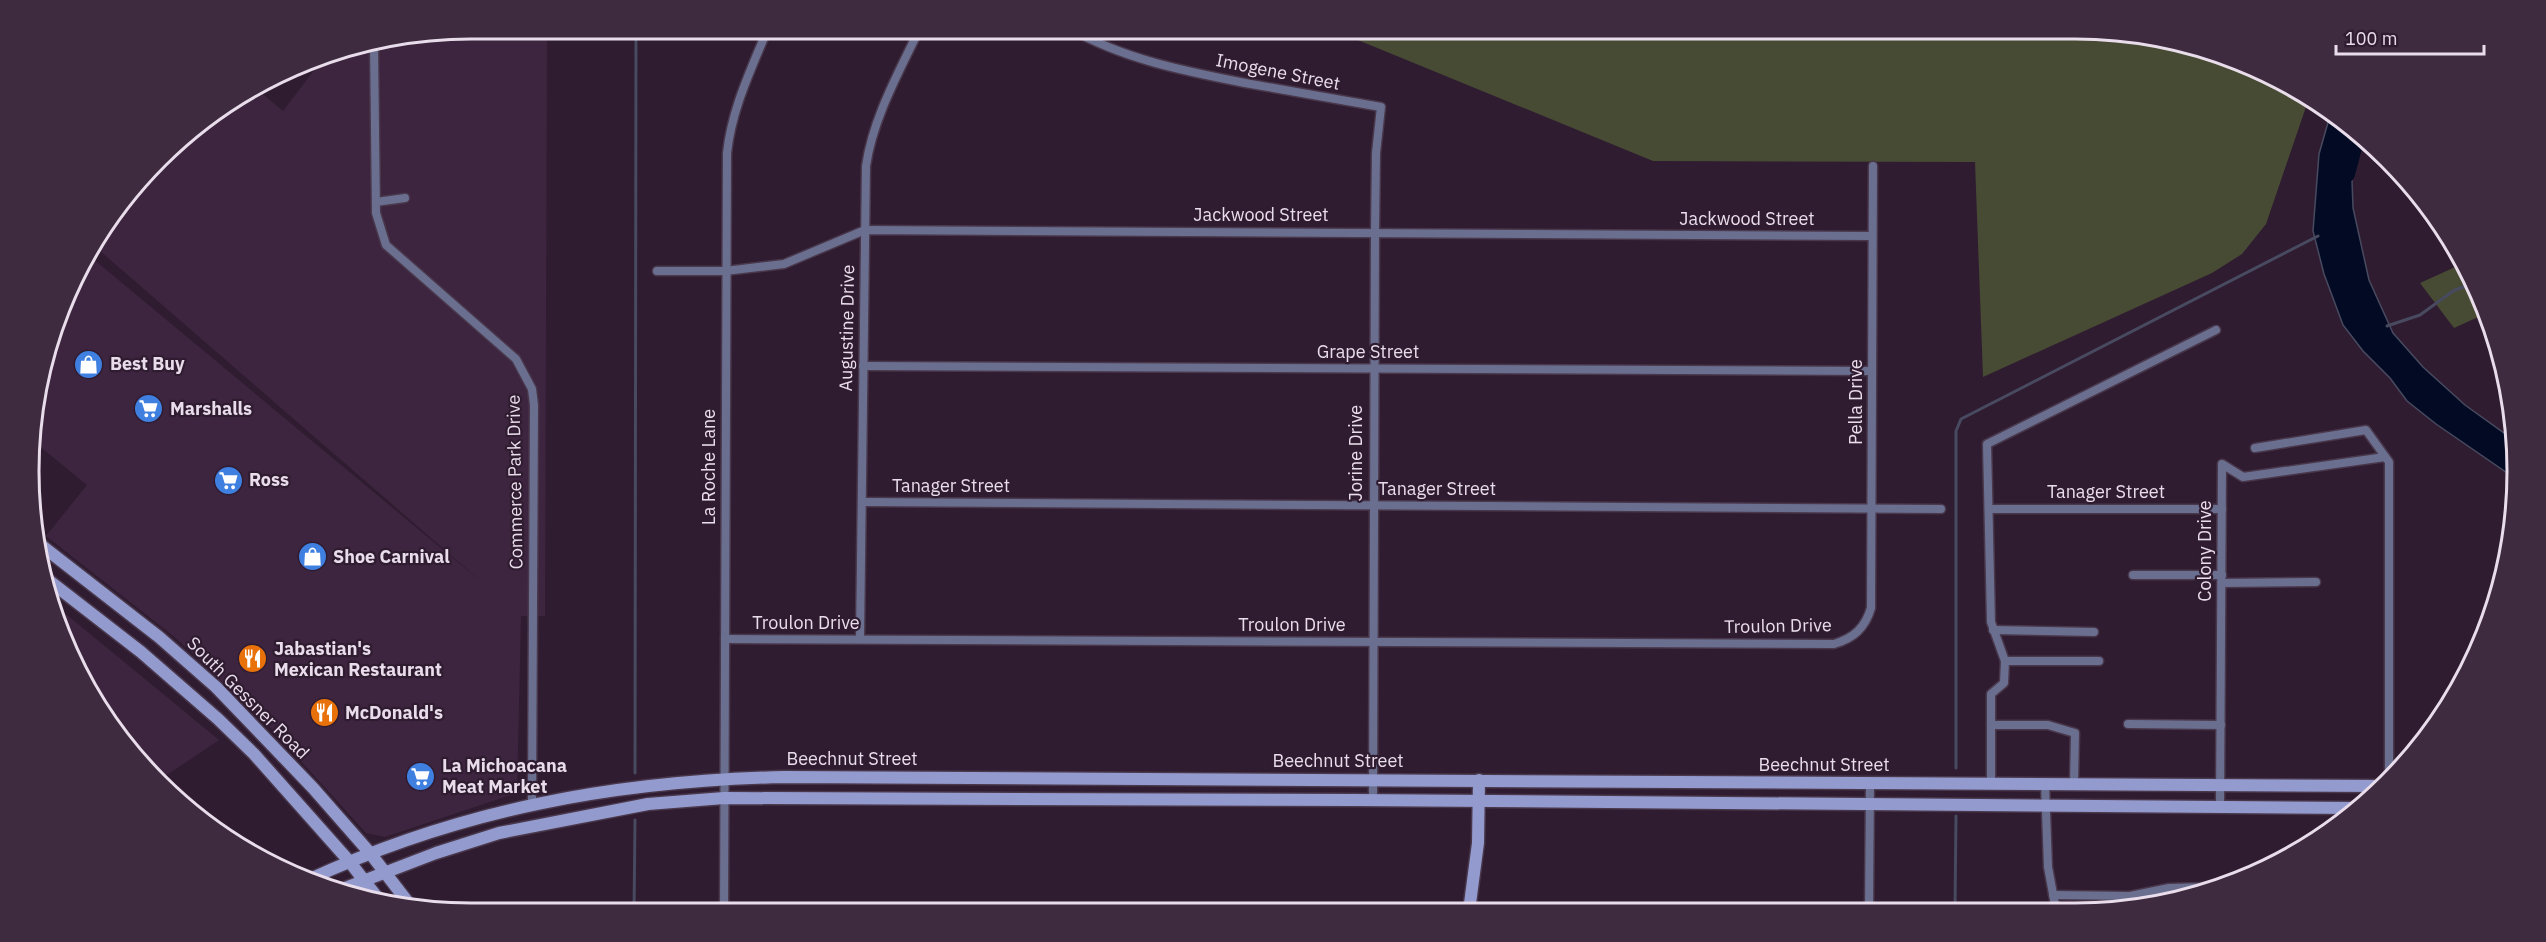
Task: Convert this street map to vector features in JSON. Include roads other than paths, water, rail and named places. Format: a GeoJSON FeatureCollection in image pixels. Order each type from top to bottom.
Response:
{"type":"FeatureCollection","features":[{"type":"Feature","properties":{"kind":"main road","name":"South Gessner Road"},"geometry":{"type":"LineString","coordinates":[[46,549],[159,637],[216,687],[313,788],[370,853],[404,897]]}},
{"type":"Feature","properties":{"kind":"main road","name":"South Gessner Road"},"geometry":{"type":"LineString","coordinates":[[55,585],[141,652],[208,710],[254,754],[349,861],[373,891]]}},
{"type":"Feature","properties":{"kind":"main road","name":"Beechnut Street"},"geometry":{"type":"LineString","coordinates":[[319,875],[349,861],[441,828],[532,804],[618,789],[724,779],[930,777],[2370,786]]}},
{"type":"Feature","properties":{"kind":"main road"},"geometry":{"type":"LineString","coordinates":[[930,777],[930,799]]}},
{"type":"Feature","properties":{"kind":"main road"},"geometry":{"type":"LineString","coordinates":[[1162,778],[1162,799]]}},
{"type":"Feature","properties":{"kind":"main road"},"geometry":{"type":"LineString","coordinates":[[1470,903],[1478,843],[1479,780]]}},
{"type":"Feature","properties":{"kind":"main road"},"geometry":{"type":"LineString","coordinates":[[1675,803],[1676,782]]}},
{"type":"Feature","properties":{"kind":"main road"},"geometry":{"type":"LineString","coordinates":[[2363,786],[2363,793]]}},
{"type":"Feature","properties":{"kind":"main road"},"geometry":{"type":"LineString","coordinates":[[351,886],[485,837],[648,804],[724,798],[2347,807]]}},
{"type":"Feature","properties":{"kind":"street","name":"La Roche Lane"},"geometry":{"type":"LineString","coordinates":[[724,903],[727,153],[730,126],[736,105],[763,39]]}},
{"type":"Feature","properties":{"kind":"street","name":"Augustine Drive"},"geometry":{"type":"LineString","coordinates":[[860,639],[868,151],[888,97],[915,39]]}},
{"type":"Feature","properties":{"kind":"street","name":"Imogene Street"},"geometry":{"type":"LineString","coordinates":[[1093,39],[1126,54],[1198,74],[1381,107]]}},
{"type":"Feature","properties":{"kind":"street","name":"Commerce Park Drive"},"geometry":{"type":"LineString","coordinates":[[374,50],[376,213],[386,245],[516,359],[532,389],[534,405],[532,804]]}},
{"type":"Feature","properties":{"kind":"street","name":"Jorine Drive"},"geometry":{"type":"LineString","coordinates":[[1373,800],[1375,232],[1376,153],[1381,107]]}},
{"type":"Feature","properties":{"kind":"street","name":"Pella Drive"},"geometry":{"type":"LineString","coordinates":[[1857,633],[1865,625],[1871,608],[1873,166]]}},
{"type":"Feature","properties":{"kind":"street"},"geometry":{"type":"LineString","coordinates":[[376,201],[405,198]]}},
{"type":"Feature","properties":{"kind":"street","name":"Jackwood Street"},"geometry":{"type":"LineString","coordinates":[[657,271],[725,272],[788,263],[865,230],[1872,236]]}},
{"type":"Feature","properties":{"kind":"street"},"geometry":{"type":"LineString","coordinates":[[1991,784],[1991,694],[2004,683],[2005,661],[1993,630],[1987,444],[2216,330]]}},
{"type":"Feature","properties":{"kind":"street","name":"Grape Street"},"geometry":{"type":"LineString","coordinates":[[863,366],[1872,371]]}},
{"type":"Feature","properties":{"kind":"street"},"geometry":{"type":"LineString","coordinates":[[2255,448],[2366,430],[2389,462],[2389,767]]}},
{"type":"Feature","properties":{"kind":"street","name":"Colony Drive"},"geometry":{"type":"LineString","coordinates":[[2220,806],[2222,464],[2243,477],[2385,457]]}},
{"type":"Feature","properties":{"kind":"street","name":"Tanager Street"},"geometry":{"type":"LineString","coordinates":[[862,502],[1941,509]]}},
{"type":"Feature","properties":{"kind":"street","name":"Tanager Street"},"geometry":{"type":"LineString","coordinates":[[1989,509],[2222,508]]}},
{"type":"Feature","properties":{"kind":"street"},"geometry":{"type":"LineString","coordinates":[[2133,575],[2316,582]]}},
{"type":"Feature","properties":{"kind":"street"},"geometry":{"type":"LineString","coordinates":[[1993,630],[2094,632]]}},
{"type":"Feature","properties":{"kind":"street","name":"Troulon Drive"},"geometry":{"type":"LineString","coordinates":[[725,639],[1834,644],[1857,633]]}},
{"type":"Feature","properties":{"kind":"street"},"geometry":{"type":"LineString","coordinates":[[2005,661],[2099,661]]}},
{"type":"Feature","properties":{"kind":"street"},"geometry":{"type":"LineString","coordinates":[[2128,724],[2221,725]]}},
{"type":"Feature","properties":{"kind":"street"},"geometry":{"type":"LineString","coordinates":[[1991,725],[2048,725],[2074,733],[2074,784]]}},
{"type":"Feature","properties":{"kind":"street"},"geometry":{"type":"LineString","coordinates":[[1869,903],[1870,783]]}},
{"type":"Feature","properties":{"kind":"street"},"geometry":{"type":"LineString","coordinates":[[2045,784],[2048,867],[2054,903]]}},
{"type":"Feature","properties":{"kind":"street"},"geometry":{"type":"LineString","coordinates":[[2053,895],[2130,896],[2169,888],[2189,888]]}},
{"type":"Feature","properties":{"kind":"water"},"geometry":{"type":"Polygon","coordinates":[[[2328,121],[2354,141],[2351,153],[2353,208],[2369,280],[2393,333],[2423,367],[2465,405],[2505,434],[2507,473],[2407,401],[2390,378],[2363,351],[2343,325],[2324,274],[2313,231],[2319,154],[2328,121]]]}},
{"type":"Feature","properties":{"kind":"waterway"},"geometry":{"type":"LineString","coordinates":[[635,773],[636,39]]}},
{"type":"Feature","properties":{"kind":"waterway"},"geometry":{"type":"LineString","coordinates":[[2346,174],[2355,142]]}},
{"type":"Feature","properties":{"kind":"waterway"},"geometry":{"type":"LineString","coordinates":[[1956,768],[1956,431],[1961,419],[2318,236]]}},
{"type":"Feature","properties":{"kind":"waterway"},"geometry":{"type":"LineString","coordinates":[[2387,326],[2420,315],[2453,291],[2465,286]]}},
{"type":"Feature","properties":{"kind":"waterway"},"geometry":{"type":"LineString","coordinates":[[1955,903],[1956,816]]}},
{"type":"Feature","properties":{"kind":"waterway"},"geometry":{"type":"LineString","coordinates":[[634,903],[635,820]]}},
{"type":"Feature","properties":{"kind":"place","name":"Best Buy"},"geometry":{"type":"Point","coordinates":[89,364]}},
{"type":"Feature","properties":{"kind":"place","name":"Marshalls"},"geometry":{"type":"Point","coordinates":[149,409]}},
{"type":"Feature","properties":{"kind":"place","name":"Ross"},"geometry":{"type":"Point","coordinates":[228,480]}},
{"type":"Feature","properties":{"kind":"place","name":"Shoe Carnival"},"geometry":{"type":"Point","coordinates":[312,557]}},
{"type":"Feature","properties":{"kind":"place","name":"Jabastian's Mexican Restaurant"},"geometry":{"type":"Point","coordinates":[253,659]}},
{"type":"Feature","properties":{"kind":"place","name":"McDonald's"},"geometry":{"type":"Point","coordinates":[324,713]}},
{"type":"Feature","properties":{"kind":"place","name":"La Michoacana Meat Market"},"geometry":{"type":"Point","coordinates":[421,776]}}]}
